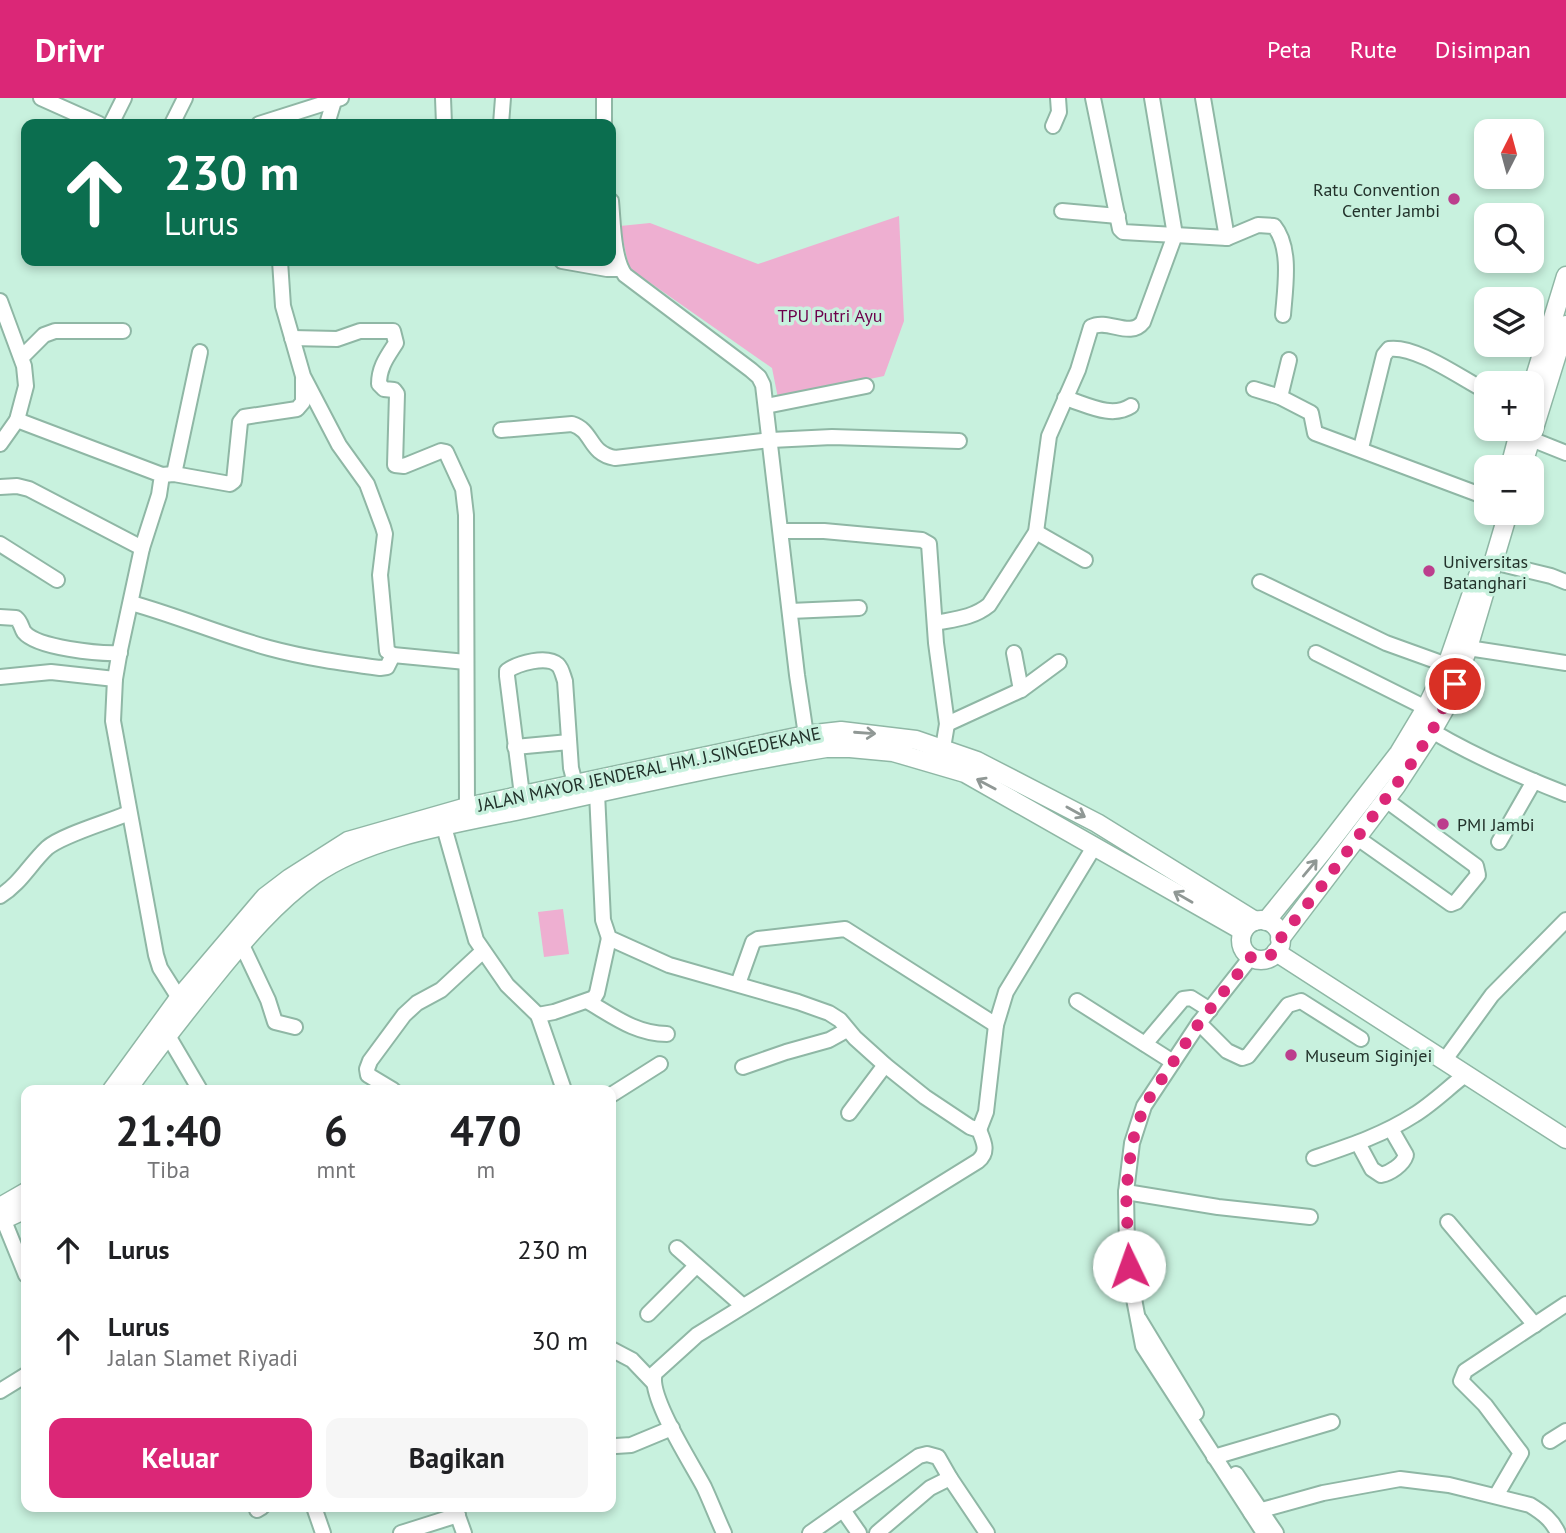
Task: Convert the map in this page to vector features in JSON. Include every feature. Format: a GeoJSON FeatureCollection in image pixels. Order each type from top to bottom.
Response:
{"type":"FeatureCollection","features":[{"type":"Feature","properties":{"kind":"main road"},"geometry":{"type":"LineString","coordinates":[[1537,371],[1565,279]]}},
{"type":"Feature","properties":{"kind":"main road"},"geometry":{"type":"LineString","coordinates":[[1544,385],[1566,325]]}},
{"type":"Feature","properties":{"kind":"main road"},"geometry":{"type":"LineString","coordinates":[[1493,525],[1484,560],[1447,665],[1426,708],[1405,759],[1386,800],[1278,945],[1263,959],[1251,957],[1242,946],[1255,924],[1405,759],[1432,731],[1448,703],[1468,648],[1504,525]]}},
{"type":"Feature","properties":{"kind":"main road","name":"JALAN MAYOR JENDERAL HM. J.SINGEDEKANE"},"geometry":{"type":"LineString","coordinates":[[116,1085],[179,998],[265,897],[327,852],[368,834],[467,807],[575,783],[694,765],[806,735],[841,731],[916,740],[977,761],[1054,800],[1255,924]]}},
{"type":"Feature","properties":{"kind":"main road","name":"JALAN MAYOR JENDERAL HM. J.SINGEDEKANE"},"geometry":{"type":"LineString","coordinates":[[694,765],[826,748],[893,752],[965,773],[1094,847],[1255,924]]}},
{"type":"Feature","properties":{"kind":"main road","name":"JALAN MAYOR JENDERAL HM. J.SINGEDEKANE"},"geometry":{"type":"LineString","coordinates":[[131,1085],[167,1034],[242,943],[275,908],[304,883],[342,859],[372,847],[444,827],[597,793],[669,770]]}},
{"type":"Feature","properties":{"kind":"main road"},"geometry":{"type":"LineString","coordinates":[[1255,924],[1276,927],[1278,945],[1444,1061],[1566,1139]]}},
{"type":"Feature","properties":{"kind":"main road"},"geometry":{"type":"LineString","coordinates":[[1,1217],[21,1197]]}},
{"type":"Feature","properties":{"kind":"main road"},"geometry":{"type":"LineString","coordinates":[[1,1217],[21,1211]]}},
{"type":"Feature","properties":{"kind":"street"},"geometry":{"type":"LineString","coordinates":[[41,98],[88,119]]}},
{"type":"Feature","properties":{"kind":"street"},"geometry":{"type":"LineString","coordinates":[[114,119],[124,98]]}},
{"type":"Feature","properties":{"kind":"street"},"geometry":{"type":"LineString","coordinates":[[175,119],[186,98]]}},
{"type":"Feature","properties":{"kind":"street"},"geometry":{"type":"LineString","coordinates":[[443,98],[444,119]]}},
{"type":"Feature","properties":{"kind":"street"},"geometry":{"type":"LineString","coordinates":[[501,119],[503,98]]}},
{"type":"Feature","properties":{"kind":"street"},"geometry":{"type":"LineString","coordinates":[[604,98],[604,119]]}},
{"type":"Feature","properties":{"kind":"street"},"geometry":{"type":"LineString","coordinates":[[1053,126],[1059,112],[1058,98]]}},
{"type":"Feature","properties":{"kind":"street"},"geometry":{"type":"LineString","coordinates":[[1093,98],[1120,229],[1125,234],[1227,238],[1253,226],[1274,226],[1281,235],[1285,250],[1283,315]]}},
{"type":"Feature","properties":{"kind":"street"},"geometry":{"type":"LineString","coordinates":[[935,623],[967,617],[989,605],[1036,532],[1049,436],[1078,370],[1091,327],[1098,324],[1131,330],[1141,326],[1175,235],[1152,98]]}},
{"type":"Feature","properties":{"kind":"street"},"geometry":{"type":"LineString","coordinates":[[1203,98],[1227,238]]}},
{"type":"Feature","properties":{"kind":"street"},"geometry":{"type":"LineString","coordinates":[[275,119],[337,99]]}},
{"type":"Feature","properties":{"kind":"street"},"geometry":{"type":"LineString","coordinates":[[329,119],[337,99]]}},
{"type":"Feature","properties":{"kind":"street"},"geometry":{"type":"LineString","coordinates":[[1062,211],[1118,216]]}},
{"type":"Feature","properties":{"kind":"street"},"geometry":{"type":"LineString","coordinates":[[616,235],[621,269],[635,284],[759,377],[763,385],[806,735]]}},
{"type":"Feature","properties":{"kind":"street"},"geometry":{"type":"LineString","coordinates":[[280,266],[284,306],[303,376],[346,457],[366,485],[378,510],[385,534],[380,575],[387,651],[393,655],[466,662]]}},
{"type":"Feature","properties":{"kind":"street"},"geometry":{"type":"LineString","coordinates":[[590,266],[621,269]]}},
{"type":"Feature","properties":{"kind":"street"},"geometry":{"type":"LineString","coordinates":[[0,301],[22,357],[26,386],[18,419],[0,444]]}},
{"type":"Feature","properties":{"kind":"street"},"geometry":{"type":"LineString","coordinates":[[22,357],[44,335],[55,331],[123,331]]}},
{"type":"Feature","properties":{"kind":"street"},"geometry":{"type":"LineString","coordinates":[[292,338],[337,340],[360,331],[393,331],[396,343],[382,364],[379,384],[384,389],[396,391],[397,394],[394,465],[404,466],[446,452],[463,489],[466,515],[467,807]]}},
{"type":"Feature","properties":{"kind":"street"},"geometry":{"type":"LineString","coordinates":[[1361,449],[1384,355],[1390,349],[1398,347],[1436,363],[1474,384]]}},
{"type":"Feature","properties":{"kind":"street"},"geometry":{"type":"LineString","coordinates":[[179,998],[160,968],[156,955],[113,721],[115,679],[142,548],[168,474],[200,352]]}},
{"type":"Feature","properties":{"kind":"street"},"geometry":{"type":"LineString","coordinates":[[1280,397],[1289,360]]}},
{"type":"Feature","properties":{"kind":"street"},"geometry":{"type":"LineString","coordinates":[[18,419],[168,474],[230,484],[234,481],[240,422],[244,417],[280,412],[301,405],[303,376]]}},
{"type":"Feature","properties":{"kind":"street"},"geometry":{"type":"LineString","coordinates":[[766,405],[866,386]]}},
{"type":"Feature","properties":{"kind":"street"},"geometry":{"type":"LineString","coordinates":[[1254,389],[1280,397],[1311,413],[1315,433],[1474,492]]}},
{"type":"Feature","properties":{"kind":"street"},"geometry":{"type":"LineString","coordinates":[[1065,398],[1111,412],[1124,411],[1131,407]]}},
{"type":"Feature","properties":{"kind":"street"},"geometry":{"type":"LineString","coordinates":[[501,430],[572,424],[582,429],[599,453],[615,458],[771,440],[832,436],[959,441]]}},
{"type":"Feature","properties":{"kind":"street"},"geometry":{"type":"LineString","coordinates":[[1541,441],[1566,453]]}},
{"type":"Feature","properties":{"kind":"street"},"geometry":{"type":"LineString","coordinates":[[0,487],[17,486],[29,489],[142,548]]}},
{"type":"Feature","properties":{"kind":"street"},"geometry":{"type":"LineString","coordinates":[[781,531],[824,531],[929,544],[947,723],[943,748]]}},
{"type":"Feature","properties":{"kind":"street"},"geometry":{"type":"LineString","coordinates":[[1036,532],[1085,560]]}},
{"type":"Feature","properties":{"kind":"street"},"geometry":{"type":"LineString","coordinates":[[0,544],[57,580]]}},
{"type":"Feature","properties":{"kind":"street"},"geometry":{"type":"LineString","coordinates":[[1493,562],[1566,582]]}},
{"type":"Feature","properties":{"kind":"street"},"geometry":{"type":"LineString","coordinates":[[1260,582],[1386,643],[1447,665]]}},
{"type":"Feature","properties":{"kind":"street"},"geometry":{"type":"LineString","coordinates":[[131,603],[256,644],[309,658],[380,668],[387,667],[393,655]]}},
{"type":"Feature","properties":{"kind":"street"},"geometry":{"type":"LineString","coordinates":[[790,611],[859,608]]}},
{"type":"Feature","properties":{"kind":"street"},"geometry":{"type":"LineString","coordinates":[[0,617],[16,618],[24,632],[57,646],[93,653],[120,653]]}},
{"type":"Feature","properties":{"kind":"street"},"geometry":{"type":"LineString","coordinates":[[1468,648],[1566,663]]}},
{"type":"Feature","properties":{"kind":"street"},"geometry":{"type":"LineString","coordinates":[[1014,653],[1021,690]]}},
{"type":"Feature","properties":{"kind":"street"},"geometry":{"type":"LineString","coordinates":[[1317,653],[1426,708]]}},
{"type":"Feature","properties":{"kind":"street"},"geometry":{"type":"LineString","coordinates":[[522,795],[514,747],[507,671],[516,666],[547,660],[561,668],[565,681],[571,768],[575,783]]}},
{"type":"Feature","properties":{"kind":"street"},"geometry":{"type":"LineString","coordinates":[[947,723],[1021,690],[1059,663]]}},
{"type":"Feature","properties":{"kind":"street"},"geometry":{"type":"LineString","coordinates":[[0,677],[51,672],[115,679]]}},
{"type":"Feature","properties":{"kind":"street"},"geometry":{"type":"LineString","coordinates":[[1432,731],[1452,743],[1566,794]]}},
{"type":"Feature","properties":{"kind":"street"},"geometry":{"type":"LineString","coordinates":[[514,747],[569,742]]}},
{"type":"Feature","properties":{"kind":"street"},"geometry":{"type":"LineString","coordinates":[[1499,842],[1534,781]]}},
{"type":"Feature","properties":{"kind":"street"},"geometry":{"type":"LineString","coordinates":[[538,1015],[587,1001],[597,993],[609,938],[603,920],[597,793]]}},
{"type":"Feature","properties":{"kind":"street"},"geometry":{"type":"LineString","coordinates":[[1356,837],[1448,903],[1454,903],[1463,893],[1478,874],[1476,866],[1386,800]]}},
{"type":"Feature","properties":{"kind":"street"},"geometry":{"type":"LineString","coordinates":[[0,896],[11,889],[39,856],[55,843],[129,813]]}},
{"type":"Feature","properties":{"kind":"street"},"geometry":{"type":"LineString","coordinates":[[444,827],[471,928],[482,952],[507,985],[538,1015],[562,1085]]}},
{"type":"Feature","properties":{"kind":"street"},"geometry":{"type":"LineString","coordinates":[[653,1382],[654,1375],[660,1368],[697,1335],[978,1161],[985,1152],[979,1130],[986,1112],[996,1025],[1010,982],[1075,883],[1094,847]]}},
{"type":"Feature","properties":{"kind":"street"},"geometry":{"type":"LineString","coordinates":[[1444,1061],[1492,995],[1566,920]]}},
{"type":"Feature","properties":{"kind":"street"},"geometry":{"type":"LineString","coordinates":[[738,984],[753,942],[758,939],[845,929],[996,1025]]}},
{"type":"Feature","properties":{"kind":"street"},"geometry":{"type":"LineString","coordinates":[[609,938],[669,965],[819,1009],[840,1020],[847,1030],[885,1065],[925,1097],[970,1127],[979,1130]]}},
{"type":"Feature","properties":{"kind":"street"},"geometry":{"type":"LineString","coordinates":[[242,943],[275,1022],[295,1027]]}},
{"type":"Feature","properties":{"kind":"street"},"geometry":{"type":"LineString","coordinates":[[385,1085],[369,1075],[367,1069],[370,1061],[404,1015],[418,1003],[441,990],[482,952]]}},
{"type":"Feature","properties":{"kind":"street"},"geometry":{"type":"LineString","coordinates":[[1251,957],[1199,1023],[1144,1106],[1135,1130],[1126,1192],[1128,1261],[1143,1346],[1255,1511],[1276,1533]]}},
{"type":"Feature","properties":{"kind":"street"},"geometry":{"type":"LineString","coordinates":[[1145,1044],[1183,999],[1191,998],[1210,1010]]}},
{"type":"Feature","properties":{"kind":"street"},"geometry":{"type":"LineString","coordinates":[[587,1001],[631,1027],[653,1034],[667,1034]]}},
{"type":"Feature","properties":{"kind":"street"},"geometry":{"type":"LineString","coordinates":[[1077,1001],[1173,1062]]}},
{"type":"Feature","properties":{"kind":"street"},"geometry":{"type":"LineString","coordinates":[[1199,1023],[1227,1051],[1242,1058],[1248,1056],[1288,1005],[1303,1002],[1361,1039]]}},
{"type":"Feature","properties":{"kind":"street"},"geometry":{"type":"LineString","coordinates":[[743,1067],[829,1040],[847,1030]]}},
{"type":"Feature","properties":{"kind":"street"},"geometry":{"type":"LineString","coordinates":[[167,1034],[197,1085]]}},
{"type":"Feature","properties":{"kind":"street"},"geometry":{"type":"LineString","coordinates":[[616,1092],[660,1064]]}},
{"type":"Feature","properties":{"kind":"street"},"geometry":{"type":"LineString","coordinates":[[849,1113],[885,1065]]}},
{"type":"Feature","properties":{"kind":"street"},"geometry":{"type":"LineString","coordinates":[[1314,1158],[1391,1129],[1416,1114],[1465,1075]]}},
{"type":"Feature","properties":{"kind":"street"},"geometry":{"type":"LineString","coordinates":[[1358,1143],[1376,1172],[1386,1174],[1404,1160],[1406,1155],[1391,1129]]}},
{"type":"Feature","properties":{"kind":"street"},"geometry":{"type":"LineString","coordinates":[[1126,1192],[1231,1209],[1310,1216]]}},
{"type":"Feature","properties":{"kind":"street"},"geometry":{"type":"LineString","coordinates":[[1,1217],[21,1263]]}},
{"type":"Feature","properties":{"kind":"street"},"geometry":{"type":"LineString","coordinates":[[1448,1222],[1535,1325]]}},
{"type":"Feature","properties":{"kind":"street"},"geometry":{"type":"LineString","coordinates":[[677,1248],[743,1306]]}},
{"type":"Feature","properties":{"kind":"street"},"geometry":{"type":"LineString","coordinates":[[648,1314],[696,1266]]}},
{"type":"Feature","properties":{"kind":"street"},"geometry":{"type":"LineString","coordinates":[[1496,1496],[1521,1453],[1485,1405],[1461,1381],[1465,1371],[1566,1304]]}},
{"type":"Feature","properties":{"kind":"street"},"geometry":{"type":"LineString","coordinates":[[616,1352],[632,1360],[653,1382],[724,1533]]}},
{"type":"Feature","properties":{"kind":"street"},"geometry":{"type":"LineString","coordinates":[[0,1391],[21,1378]]}},
{"type":"Feature","properties":{"kind":"street"},"geometry":{"type":"LineString","coordinates":[[1218,1455],[1332,1422]]}},
{"type":"Feature","properties":{"kind":"street"},"geometry":{"type":"LineString","coordinates":[[616,1446],[631,1445],[672,1427]]}},
{"type":"Feature","properties":{"kind":"street"},"geometry":{"type":"LineString","coordinates":[[1550,1441],[1566,1431]]}},
{"type":"Feature","properties":{"kind":"street"},"geometry":{"type":"LineString","coordinates":[[810,1533],[923,1455],[938,1457],[986,1533]]}},
{"type":"Feature","properties":{"kind":"street"},"geometry":{"type":"LineString","coordinates":[[877,1533],[930,1488],[950,1478]]}},
{"type":"Feature","properties":{"kind":"street"},"geometry":{"type":"LineString","coordinates":[[1255,1511],[1323,1493],[1400,1479],[1449,1485],[1530,1505],[1554,1524],[1558,1533]]}},
{"type":"Feature","properties":{"kind":"street"},"geometry":{"type":"LineString","coordinates":[[843,1510],[859,1533]]}},
{"type":"Feature","properties":{"kind":"street"},"geometry":{"type":"LineString","coordinates":[[1255,1511],[1264,1533]]}},
{"type":"Feature","properties":{"kind":"street"},"geometry":{"type":"LineString","coordinates":[[316,1512],[323,1533]]}},
{"type":"Feature","properties":{"kind":"street"},"geometry":{"type":"LineString","coordinates":[[401,1533],[454,1512]]}},
{"type":"Feature","properties":{"kind":"street"},"geometry":{"type":"LineString","coordinates":[[457,1512],[464,1533]]}},
{"type":"Feature","properties":{"kind":"green space","name":"TPU Putri Ayu"},"geometry":{"type":"Polygon","coordinates":[[[899,216],[904,321],[884,376],[778,398],[772,368],[629,268],[620,226],[650,223],[758,264],[899,216]]]}},
{"type":"Feature","properties":{"kind":"green space"},"geometry":{"type":"Polygon","coordinates":[[[563,909],[569,954],[544,957],[538,912],[563,909]]]}},
{"type":"Feature","properties":{"kind":"place","name":"Ratu Convention Center Jambi"},"geometry":{"type":"Point","coordinates":[1454,199]}},
{"type":"Feature","properties":{"kind":"place","name":"Universitas Batanghari"},"geometry":{"type":"Point","coordinates":[1429,571]}},
{"type":"Feature","properties":{"kind":"place","name":"PMI Jambi"},"geometry":{"type":"Point","coordinates":[1443,824]}},
{"type":"Feature","properties":{"kind":"place","name":"Museum Siginjei"},"geometry":{"type":"Point","coordinates":[1291,1055]}},
{"type":"Feature","properties":{"kind":"route"},"geometry":{"type":"LineString","coordinates":[[1129,1266],[1126,1192],[1132,1143],[1144,1106],[1199,1023],[1251,957],[1263,959],[1276,952],[1280,939],[1411,764],[1448,703],[1455,684]]}}]}
